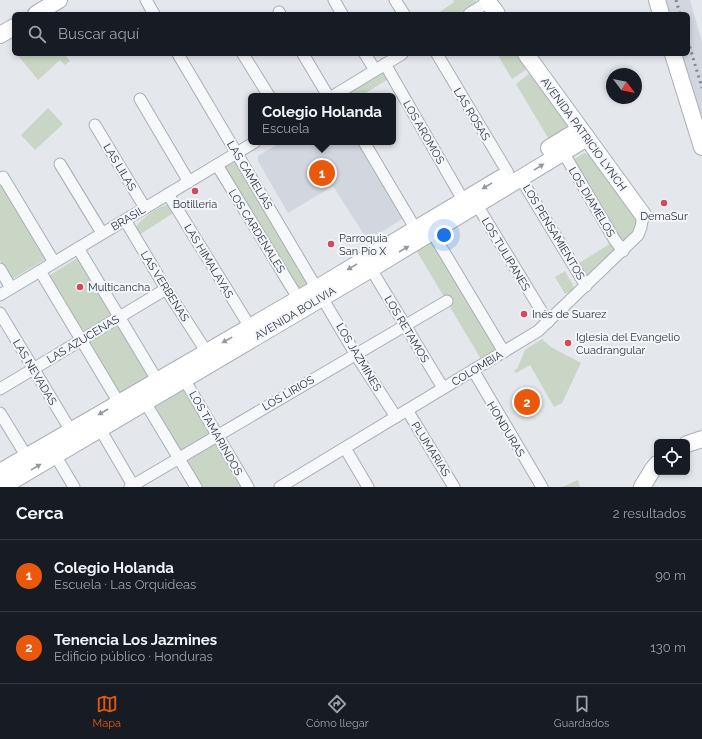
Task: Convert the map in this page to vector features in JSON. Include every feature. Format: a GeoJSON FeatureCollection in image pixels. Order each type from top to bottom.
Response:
{"type":"FeatureCollection","features":[{"type":"Feature","properties":{"kind":"street"},"geometry":{"type":"LineString","coordinates":[[39,12],[59,0]]}},
{"type":"Feature","properties":{"kind":"street"},"geometry":{"type":"LineString","coordinates":[[146,0],[153,12]]}},
{"type":"Feature","properties":{"kind":"street"},"geometry":{"type":"LineString","coordinates":[[334,0],[341,12]]}},
{"type":"Feature","properties":{"kind":"street"},"geometry":{"type":"LineString","coordinates":[[395,0],[403,12]]}},
{"type":"Feature","properties":{"kind":"street"},"geometry":{"type":"LineString","coordinates":[[657,0],[660,12]]}},
{"type":"Feature","properties":{"kind":"street"},"geometry":{"type":"LineString","coordinates":[[474,12],[490,5]]}},
{"type":"Feature","properties":{"kind":"street","name":"LAS CAMELIAS"},"geometry":{"type":"LineString","coordinates":[[179,56],[320,292]]}},
{"type":"Feature","properties":{"kind":"street"},"geometry":{"type":"LineString","coordinates":[[244,56],[267,93]]}},
{"type":"Feature","properties":{"kind":"street"},"geometry":{"type":"LineString","coordinates":[[304,56],[332,93]]}},
{"type":"Feature","properties":{"kind":"street"},"geometry":{"type":"LineString","coordinates":[[366,56],[375,70]]}},
{"type":"Feature","properties":{"kind":"street"},"geometry":{"type":"LineString","coordinates":[[339,93],[399,56]]}},
{"type":"Feature","properties":{"kind":"street","name":"LAS ROSAS"},"geometry":{"type":"LineString","coordinates":[[437,56],[515,176]]}},
{"type":"Feature","properties":{"kind":"street","name":"AVENIDA PATRICIO LYNCH"},"geometry":{"type":"LineString","coordinates":[[527,56],[643,215]]}},
{"type":"Feature","properties":{"kind":"street"},"geometry":{"type":"LineString","coordinates":[[674,56],[702,147]]}},
{"type":"Feature","properties":{"kind":"street","name":"LOS AROMOS"},"geometry":{"type":"LineString","coordinates":[[385,64],[470,203]]}},
{"type":"Feature","properties":{"kind":"street"},"geometry":{"type":"LineString","coordinates":[[140,99],[189,182]]}},
{"type":"Feature","properties":{"kind":"street","name":"LAS LILAS"},"geometry":{"type":"LineString","coordinates":[[95,125],[144,208]]}},
{"type":"Feature","properties":{"kind":"street","name":"AVENIDA BOLIVIA"},"geometry":{"type":"LineString","coordinates":[[6,482],[27,456],[298,298],[320,292],[370,269],[432,232],[470,203],[584,133]]}},
{"type":"Feature","properties":{"kind":"street","name":"AVENIDA BOLIVIA"},"geometry":{"type":"LineString","coordinates":[[515,176],[563,152],[584,133]]}},
{"type":"Feature","properties":{"kind":"street","name":"BRASIL"},"geometry":{"type":"LineString","coordinates":[[0,295],[250,145]]}},
{"type":"Feature","properties":{"kind":"street"},"geometry":{"type":"LineString","coordinates":[[366,145],[415,228]]}},
{"type":"Feature","properties":{"kind":"street","name":"LOS DIAMELOS"},"geometry":{"type":"LineString","coordinates":[[563,152],[614,239],[623,251]]}},
{"type":"Feature","properties":{"kind":"street"},"geometry":{"type":"LineString","coordinates":[[60,164],[102,234]]}},
{"type":"Feature","properties":{"kind":"street","name":"LOS CARDENALES"},"geometry":{"type":"LineString","coordinates":[[216,165],[298,298]]}},
{"type":"Feature","properties":{"kind":"street","name":"LOS PENSAMIENTOS"},"geometry":{"type":"LineString","coordinates":[[515,176],[586,286]]}},
{"type":"Feature","properties":{"kind":"street"},"geometry":{"type":"LineString","coordinates":[[0,179],[3,177],[54,262]]}},
{"type":"Feature","properties":{"kind":"street","name":"LAS HIMALAYAS"},"geometry":{"type":"LineString","coordinates":[[168,194],[250,327]]}},
{"type":"Feature","properties":{"kind":"street","name":"AVENIDA BOLIVIA"},"geometry":{"type":"LineString","coordinates":[[6,482],[55,456],[184,379],[320,292],[415,228],[470,203]]}},
{"type":"Feature","properties":{"kind":"street","name":"LOS TULIPANES"},"geometry":{"type":"LineString","coordinates":[[470,203],[548,322]]}},
{"type":"Feature","properties":{"kind":"street","name":"COLOMBIA"},"geometry":{"type":"LineString","coordinates":[[280,487],[538,331],[638,235],[643,215]]}},
{"type":"Feature","properties":{"kind":"street","name":"LAS VERBENAS"},"geometry":{"type":"LineString","coordinates":[[125,220],[166,289],[206,351]]}},
{"type":"Feature","properties":{"kind":"street"},"geometry":{"type":"LineString","coordinates":[[432,232],[504,352]]}},
{"type":"Feature","properties":{"kind":"street"},"geometry":{"type":"LineString","coordinates":[[78,248],[157,380]]}},
{"type":"Feature","properties":{"kind":"street"},"geometry":{"type":"LineString","coordinates":[[0,269],[12,288]]}},
{"type":"Feature","properties":{"kind":"street","name":"LOS RETAMOS"},"geometry":{"type":"LineString","coordinates":[[370,269],[443,388]]}},
{"type":"Feature","properties":{"kind":"street"},"geometry":{"type":"LineString","coordinates":[[40,271],[119,403]]}},
{"type":"Feature","properties":{"kind":"street","name":"LAS AZUCENAS"},"geometry":{"type":"LineString","coordinates":[[0,389],[166,289]]}},
{"type":"Feature","properties":{"kind":"street","name":"LOS JAZMINES"},"geometry":{"type":"LineString","coordinates":[[320,292],[356,355],[396,417]]}},
{"type":"Feature","properties":{"kind":"street","name":"LOS LIRIOS"},"geometry":{"type":"LineString","coordinates":[[133,486],[178,458],[446,301]]}},
{"type":"Feature","properties":{"kind":"street","name":"LAS NEVADAS"},"geometry":{"type":"LineString","coordinates":[[0,313],[71,431]]}},
{"type":"Feature","properties":{"kind":"street","name":"HONDURAS"},"geometry":{"type":"LineString","coordinates":[[472,370],[542,487]]}},
{"type":"Feature","properties":{"kind":"street","name":"LOS TAMARINDOS"},"geometry":{"type":"LineString","coordinates":[[184,379],[248,487]]}},
{"type":"Feature","properties":{"kind":"street"},"geometry":{"type":"LineString","coordinates":[[146,402],[196,487]]}},
{"type":"Feature","properties":{"kind":"street","name":"PLUMARIAS"},"geometry":{"type":"LineString","coordinates":[[407,410],[454,487]]}},
{"type":"Feature","properties":{"kind":"street"},"geometry":{"type":"LineString","coordinates":[[0,413],[27,456]]}},
{"type":"Feature","properties":{"kind":"street"},"geometry":{"type":"LineString","coordinates":[[100,429],[133,486]]}},
{"type":"Feature","properties":{"kind":"street"},"geometry":{"type":"LineString","coordinates":[[690,443],[702,440]]}},
{"type":"Feature","properties":{"kind":"street"},"geometry":{"type":"LineString","coordinates":[[345,448],[368,487]]}},
{"type":"Feature","properties":{"kind":"street"},"geometry":{"type":"LineString","coordinates":[[55,456],[74,487]]}},
{"type":"Feature","properties":{"kind":"street"},"geometry":{"type":"LineString","coordinates":[[642,487],[654,467]]}},
{"type":"Feature","properties":{"kind":"shaded area"},"geometry":{"type":"Polygon","coordinates":[[[664,0],[690,0],[702,42],[702,124],[681,56],[690,56],[690,12],[667,12],[664,0]]]}},
{"type":"Feature","properties":{"kind":"shaded area"},"geometry":{"type":"Polygon","coordinates":[[[276,145],[362,145],[405,217],[368,241],[333,186],[288,213],[258,161],[258,156],[276,145]]]}},
{"type":"Feature","properties":{"kind":"green space"},"geometry":{"type":"Polygon","coordinates":[[[453,0],[476,0],[474,4],[461,12],[440,12],[454,2],[453,0]]]}},
{"type":"Feature","properties":{"kind":"green space"},"geometry":{"type":"Polygon","coordinates":[[[19,56],[66,56],[70,61],[65,65],[60,60],[38,80],[19,56]]]}},
{"type":"Feature","properties":{"kind":"green space"},"geometry":{"type":"Polygon","coordinates":[[[498,56],[519,56],[527,69],[512,79],[498,56]]]}},
{"type":"Feature","properties":{"kind":"green space"},"geometry":{"type":"Polygon","coordinates":[[[386,69],[390,78],[366,93],[348,93],[386,69]]]}},
{"type":"Feature","properties":{"kind":"green space"},"geometry":{"type":"Polygon","coordinates":[[[530,73],[567,124],[566,131],[550,141],[516,84],[530,73]]]}},
{"type":"Feature","properties":{"kind":"green space"},"geometry":{"type":"Polygon","coordinates":[[[48,108],[63,124],[35,150],[21,135],[48,108]]]}},
{"type":"Feature","properties":{"kind":"green space"},"geometry":{"type":"Polygon","coordinates":[[[584,153],[592,156],[637,219],[632,238],[586,281],[576,265],[616,240],[571,161],[584,153]]]}},
{"type":"Feature","properties":{"kind":"green space"},"geometry":{"type":"Polygon","coordinates":[[[236,162],[310,282],[307,286],[298,291],[223,168],[236,162]]]}},
{"type":"Feature","properties":{"kind":"green space"},"geometry":{"type":"Polygon","coordinates":[[[0,182],[48,258],[12,279],[0,260],[0,182]]]}},
{"type":"Feature","properties":{"kind":"green space"},"geometry":{"type":"Polygon","coordinates":[[[170,204],[175,212],[139,235],[135,228],[142,220],[155,210],[170,204]]]}},
{"type":"Feature","properties":{"kind":"green space"},"geometry":{"type":"Polygon","coordinates":[[[433,239],[497,349],[481,359],[416,250],[433,239]]]}},
{"type":"Feature","properties":{"kind":"green space"},"geometry":{"type":"Polygon","coordinates":[[[79,257],[152,380],[120,400],[47,277],[79,257]]]}},
{"type":"Feature","properties":{"kind":"green space"},"geometry":{"type":"Polygon","coordinates":[[[565,271],[575,289],[565,294],[555,277],[565,271]]]}},
{"type":"Feature","properties":{"kind":"green space"},"geometry":{"type":"Polygon","coordinates":[[[542,339],[551,347],[581,363],[562,403],[554,407],[530,365],[516,373],[514,370],[517,369],[525,350],[542,339]]]}},
{"type":"Feature","properties":{"kind":"green space"},"geometry":{"type":"Polygon","coordinates":[[[183,383],[243,487],[201,487],[149,403],[183,383]]]}},
{"type":"Feature","properties":{"kind":"green space"},"geometry":{"type":"Polygon","coordinates":[[[578,480],[580,487],[562,487],[578,480]]]}},
{"type":"Feature","properties":{"kind":"railway"},"geometry":{"type":"LineString","coordinates":[[676,0],[679,12]]}},
{"type":"Feature","properties":{"kind":"railway"},"geometry":{"type":"LineString","coordinates":[[690,48],[702,88]]}},
{"type":"Feature","properties":{"kind":"place","name":"Colegio Holanda"},"geometry":{"type":"Point","coordinates":[322,173]}},
{"type":"Feature","properties":{"kind":"place","name":"Botilleria"},"geometry":{"type":"Point","coordinates":[195,191]}},
{"type":"Feature","properties":{"kind":"place","name":"DemaSur"},"geometry":{"type":"Point","coordinates":[664,203]}},
{"type":"Feature","properties":{"kind":"place","name":"Parroquia San Pío X"},"geometry":{"type":"Point","coordinates":[331,244]}},
{"type":"Feature","properties":{"kind":"place","name":"Multicancha"},"geometry":{"type":"Point","coordinates":[80,287]}},
{"type":"Feature","properties":{"kind":"place","name":"Inés de Suarez"},"geometry":{"type":"Point","coordinates":[524,314]}},
{"type":"Feature","properties":{"kind":"place","name":"Iglesia del Evangelio Cuadrangular"},"geometry":{"type":"Point","coordinates":[568,343]}},
{"type":"Feature","properties":{"kind":"place","name":"Tenencia Los Jazmines"},"geometry":{"type":"Point","coordinates":[527,402]}}]}
